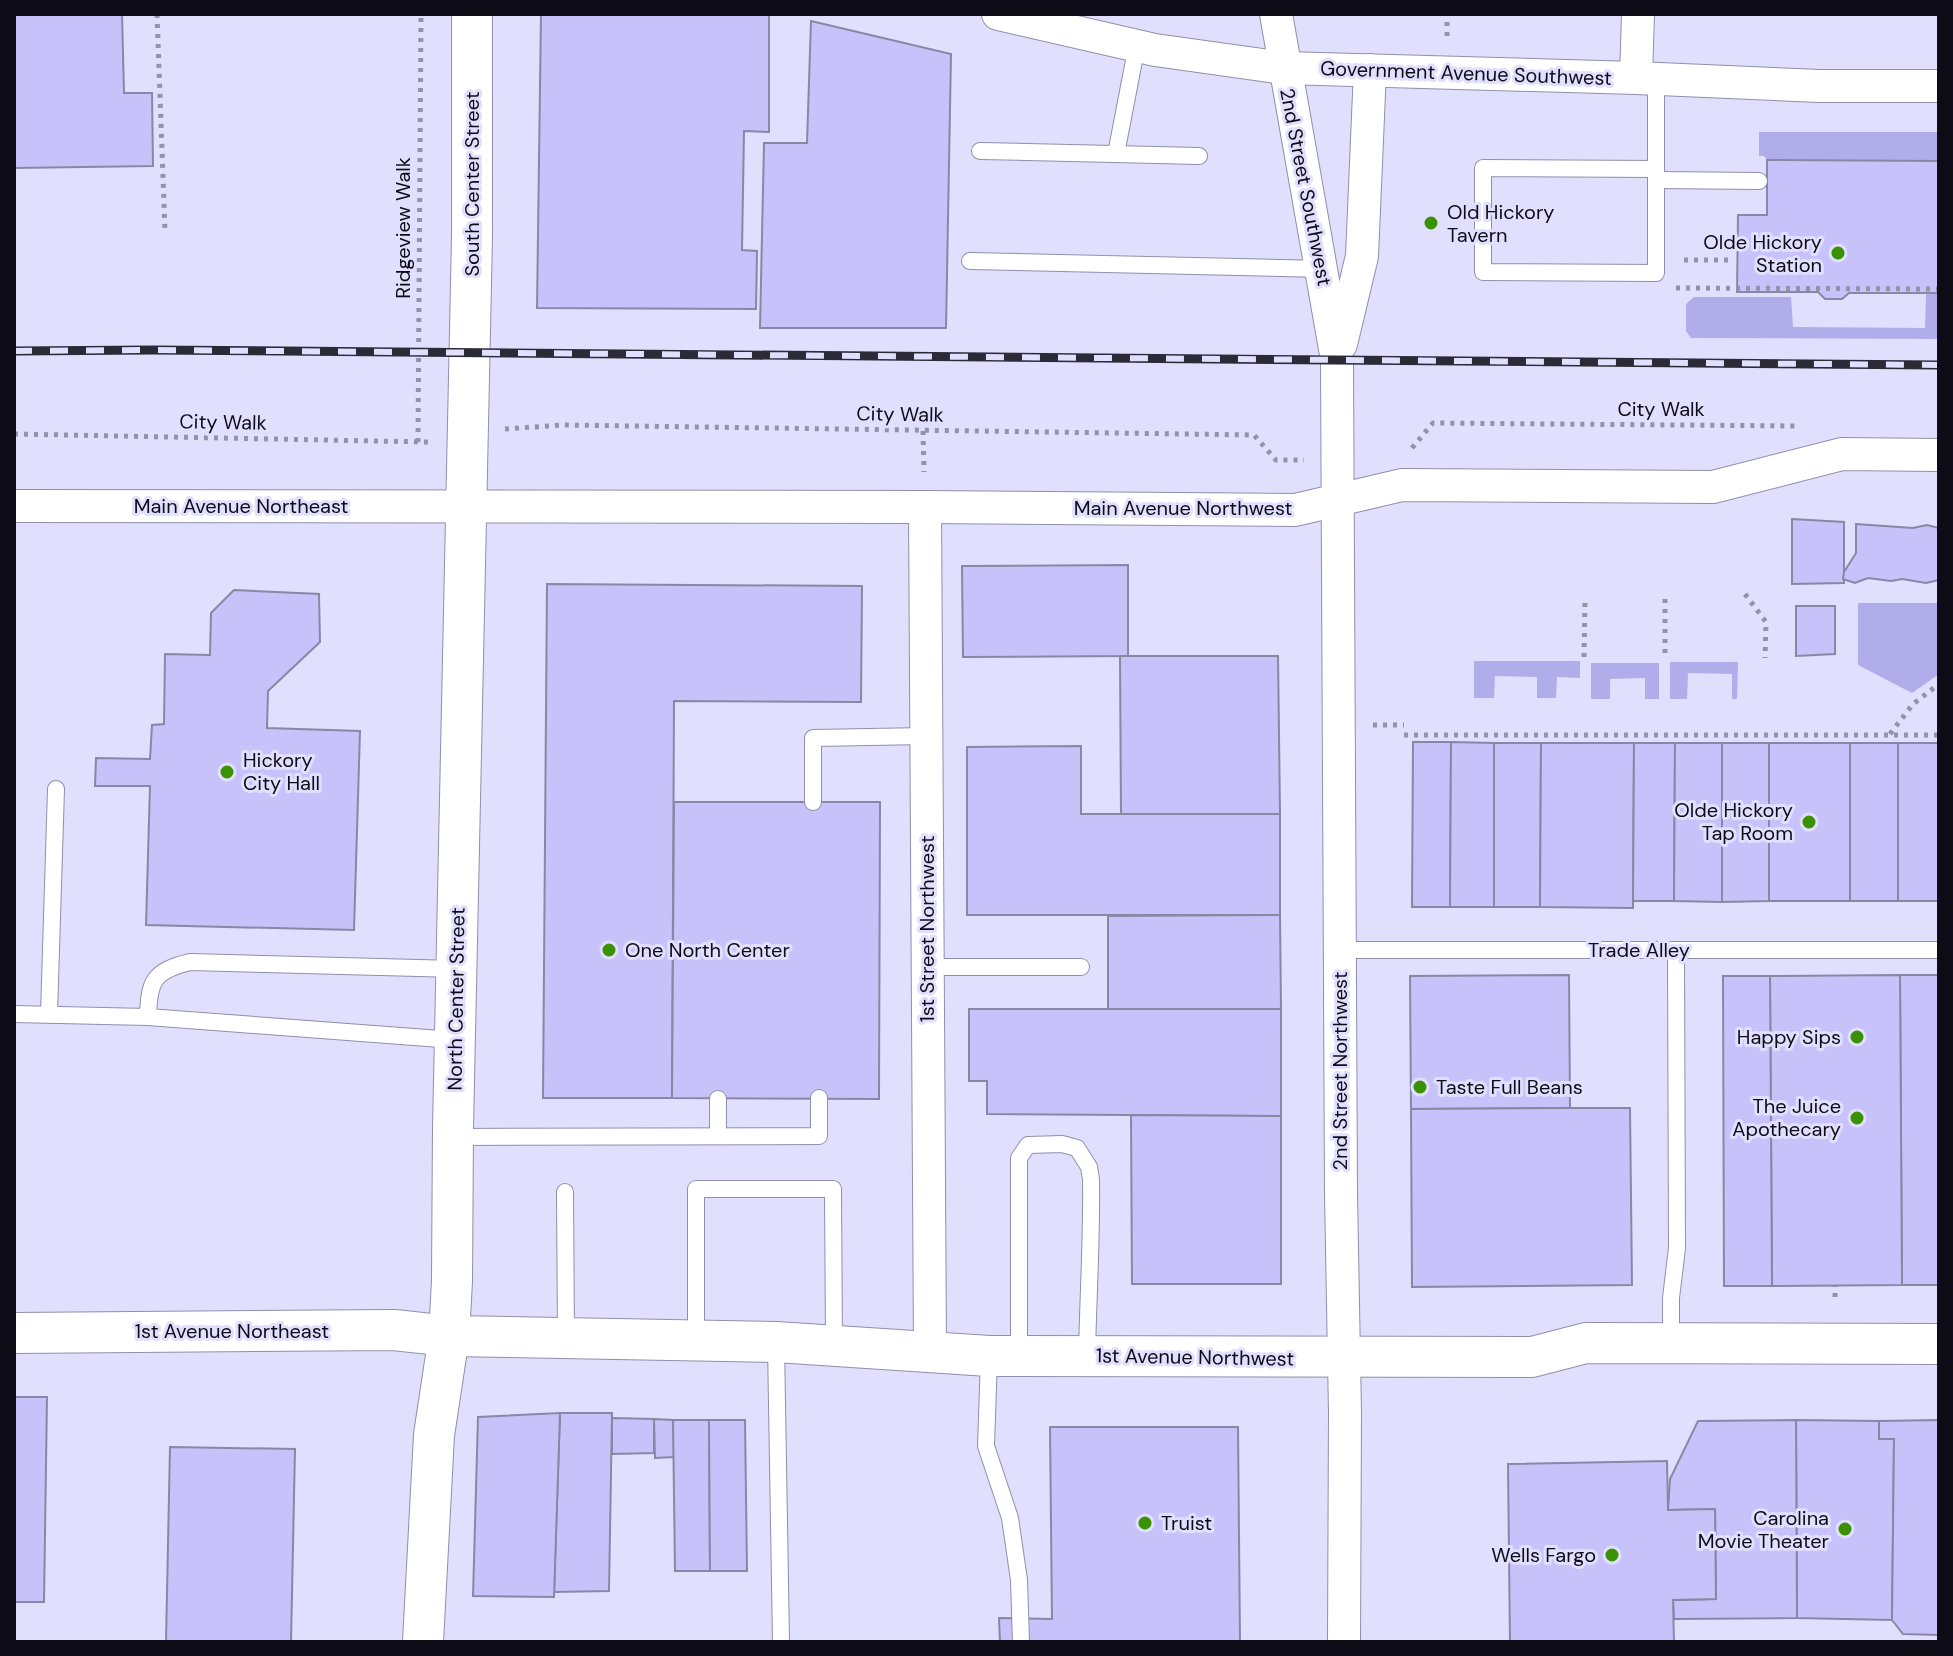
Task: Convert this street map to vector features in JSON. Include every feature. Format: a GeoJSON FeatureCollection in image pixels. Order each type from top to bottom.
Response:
{"type":"FeatureCollection","features":[{"type":"Feature","properties":{"kind":"street","name":"South Center Street"},"geometry":{"type":"LineString","coordinates":[[470,354],[472,14]]}},
{"type":"Feature","properties":{"kind":"street","name":"Government Avenue Southwest"},"geometry":{"type":"LineString","coordinates":[[998,14],[1137,45],[1284,68],[1819,86],[1939,86]]}},
{"type":"Feature","properties":{"kind":"street","name":"2nd Street Southwest"},"geometry":{"type":"LineString","coordinates":[[1276,14],[1337,360],[1336,500]]}},
{"type":"Feature","properties":{"kind":"street"},"geometry":{"type":"LineString","coordinates":[[1638,14],[1646,78]]}},
{"type":"Feature","properties":{"kind":"street","name":"2nd Street Southwest"},"geometry":{"type":"LineString","coordinates":[[1337,360],[1362,256],[1370,70]]}},
{"type":"Feature","properties":{"kind":"street","name":"North Center Street"},"geometry":{"type":"LineString","coordinates":[[423,1642],[434,1435],[449,1336],[452,1281],[470,354]]}},
{"type":"Feature","properties":{"kind":"street","name":"Main Avenue Northwest"},"geometry":{"type":"LineString","coordinates":[[468,506],[924,492],[1295,510],[1402,485],[1713,487],[1842,454],[1939,455]]}},
{"type":"Feature","properties":{"kind":"street","name":"1st Street Northwest"},"geometry":{"type":"LineString","coordinates":[[924,492],[930,1351]]}},
{"type":"Feature","properties":{"kind":"street","name":"2nd Street Northwest"},"geometry":{"type":"LineString","coordinates":[[1336,500],[1344,1642]]}},
{"type":"Feature","properties":{"kind":"street","name":"Main Avenue Northeast"},"geometry":{"type":"LineString","coordinates":[[14,506],[468,506]]}},
{"type":"Feature","properties":{"kind":"street","name":"1st Avenue Northeast"},"geometry":{"type":"LineString","coordinates":[[14,1333],[394,1330],[449,1336]]}},
{"type":"Feature","properties":{"kind":"street","name":"1st Avenue Northwest"},"geometry":{"type":"LineString","coordinates":[[449,1336],[776,1342],[1004,1356],[1344,1359],[1532,1357],[1586,1343],[1939,1344]]}},
{"type":"Feature","properties":{"kind":"lane"},"geometry":{"type":"LineString","coordinates":[[1116,154],[1137,45]]}},
{"type":"Feature","properties":{"kind":"lane"},"geometry":{"type":"LineString","coordinates":[[1646,78],[1656,174],[1656,266],[1483,272],[1483,168],[1656,174],[1759,181]]}},
{"type":"Feature","properties":{"kind":"lane"},"geometry":{"type":"LineString","coordinates":[[980,151],[1199,156]]}},
{"type":"Feature","properties":{"kind":"lane"},"geometry":{"type":"LineString","coordinates":[[970,261],[1323,269]]}},
{"type":"Feature","properties":{"kind":"lane"},"geometry":{"type":"LineString","coordinates":[[813,802],[813,738],[926,736]]}},
{"type":"Feature","properties":{"kind":"lane"},"geometry":{"type":"LineString","coordinates":[[49,1014],[56,789]]}},
{"type":"Feature","properties":{"kind":"lane","name":"Trade Alley"},"geometry":{"type":"LineString","coordinates":[[1340,950],[1939,950]]}},
{"type":"Feature","properties":{"kind":"lane"},"geometry":{"type":"LineString","coordinates":[[1671,1343],[1671,1298],[1677,1248],[1676,950]]}},
{"type":"Feature","properties":{"kind":"lane"},"geometry":{"type":"LineString","coordinates":[[148,1017],[149,989],[167,968],[190,962],[457,969]]}},
{"type":"Feature","properties":{"kind":"lane"},"geometry":{"type":"LineString","coordinates":[[927,967],[1081,967]]}},
{"type":"Feature","properties":{"kind":"lane"},"geometry":{"type":"LineString","coordinates":[[14,1014],[148,1017],[455,1040]]}},
{"type":"Feature","properties":{"kind":"lane"},"geometry":{"type":"LineString","coordinates":[[453,1137],[819,1136],[819,1098]]}},
{"type":"Feature","properties":{"kind":"lane"},"geometry":{"type":"LineString","coordinates":[[718,1099],[718,1136]]}},
{"type":"Feature","properties":{"kind":"lane"},"geometry":{"type":"LineString","coordinates":[[1021,1642],[1019,1580],[1010,1518],[986,1446],[1004,1356],[1019,1158],[1028,1145],[1062,1144],[1077,1148],[1089,1167],[1092,1258],[1087,1356]]}},
{"type":"Feature","properties":{"kind":"lane"},"geometry":{"type":"LineString","coordinates":[[696,1341],[696,1189],[833,1189],[834,1345]]}},
{"type":"Feature","properties":{"kind":"lane"},"geometry":{"type":"LineString","coordinates":[[565,1192],[566,1338]]}},
{"type":"Feature","properties":{"kind":"lane"},"geometry":{"type":"LineString","coordinates":[[776,1342],[781,1642]]}},
{"type":"Feature","properties":{"kind":"path"},"geometry":{"type":"LineString","coordinates":[[157,14],[165,231]]}},
{"type":"Feature","properties":{"kind":"path","name":"Ridgeview Walk"},"geometry":{"type":"LineString","coordinates":[[418,442],[421,14]]}},
{"type":"Feature","properties":{"kind":"path"},"geometry":{"type":"LineString","coordinates":[[1447,14],[1447,36]]}},
{"type":"Feature","properties":{"kind":"path"},"geometry":{"type":"LineString","coordinates":[[1656,266],[1731,260]]}},
{"type":"Feature","properties":{"kind":"path"},"geometry":{"type":"LineString","coordinates":[[1656,266],[1679,289],[1939,289]]}},
{"type":"Feature","properties":{"kind":"path","name":"City Walk"},"geometry":{"type":"LineString","coordinates":[[1409,452],[1433,423],[1813,426]]}},
{"type":"Feature","properties":{"kind":"path","name":"City Walk"},"geometry":{"type":"LineString","coordinates":[[512,428],[563,425],[1254,435],[1276,460]]}},
{"type":"Feature","properties":{"kind":"path"},"geometry":{"type":"LineString","coordinates":[[923,431],[924,492]]}},
{"type":"Feature","properties":{"kind":"path","name":"City Walk"},"geometry":{"type":"LineString","coordinates":[[14,434],[430,442]]}},
{"type":"Feature","properties":{"kind":"path"},"geometry":{"type":"LineString","coordinates":[[1745,594],[1766,622],[1765,658]]}},
{"type":"Feature","properties":{"kind":"path"},"geometry":{"type":"LineString","coordinates":[[1584,657],[1585,598]]}},
{"type":"Feature","properties":{"kind":"path"},"geometry":{"type":"LineString","coordinates":[[1665,599],[1665,657]]}},
{"type":"Feature","properties":{"kind":"path"},"geometry":{"type":"LineString","coordinates":[[1890,734],[1913,704],[1939,684]]}},
{"type":"Feature","properties":{"kind":"path"},"geometry":{"type":"LineString","coordinates":[[1358,725],[1404,725]]}},
{"type":"Feature","properties":{"kind":"path"},"geometry":{"type":"LineString","coordinates":[[1404,735],[1939,735]]}},
{"type":"Feature","properties":{"kind":"path"},"geometry":{"type":"LineString","coordinates":[[1835,1286],[1835,1297]]}},
{"type":"Feature","properties":{"kind":"shaded area"},"geometry":{"type":"Polygon","coordinates":[[[1759,132],[1939,132],[1939,161],[1767,160],[1759,156],[1759,132]]]}},
{"type":"Feature","properties":{"kind":"shaded area"},"geometry":{"type":"Polygon","coordinates":[[[1926,293],[1939,293],[1939,339],[1691,338],[1686,331],[1686,304],[1694,297],[1791,297],[1793,327],[1925,328],[1926,293]]]}},
{"type":"Feature","properties":{"kind":"shaded area"},"geometry":{"type":"Polygon","coordinates":[[[1858,603],[1939,603],[1939,674],[1912,693],[1858,665],[1858,603]]]}},
{"type":"Feature","properties":{"kind":"shaded area"},"geometry":{"type":"Polygon","coordinates":[[[1474,661],[1580,661],[1580,678],[1557,677],[1556,698],[1537,698],[1537,677],[1495,676],[1494,698],[1474,698],[1474,661]]]}},
{"type":"Feature","properties":{"kind":"shaded area"},"geometry":{"type":"Polygon","coordinates":[[[1670,662],[1738,662],[1737,699],[1732,699],[1732,674],[1688,673],[1687,699],[1670,699],[1670,662]]]}},
{"type":"Feature","properties":{"kind":"shaded area"},"geometry":{"type":"Polygon","coordinates":[[[1591,663],[1659,663],[1659,699],[1645,699],[1645,678],[1610,679],[1610,699],[1591,699],[1591,663]]]}},
{"type":"Feature","properties":{"kind":"building"},"geometry":{"type":"Polygon","coordinates":[[[14,14],[122,14],[124,93],[152,93],[153,166],[14,168],[14,14]]]}},
{"type":"Feature","properties":{"kind":"building"},"geometry":{"type":"Polygon","coordinates":[[[541,14],[769,14],[769,132],[744,131],[742,250],[757,251],[756,309],[537,308],[541,14]]]}},
{"type":"Feature","properties":{"kind":"building"},"geometry":{"type":"Polygon","coordinates":[[[811,21],[951,54],[946,328],[760,328],[764,143],[807,143],[811,21]]]}},
{"type":"Feature","properties":{"kind":"building","name":"Olde Hickory Station"},"geometry":{"type":"Polygon","coordinates":[[[1767,160],[1939,161],[1939,293],[1849,293],[1842,299],[1825,299],[1818,292],[1737,292],[1738,215],[1767,215],[1767,160]]]}},
{"type":"Feature","properties":{"kind":"building"},"geometry":{"type":"Polygon","coordinates":[[[1792,519],[1844,522],[1844,583],[1792,584],[1792,519]]]}},
{"type":"Feature","properties":{"kind":"building"},"geometry":{"type":"Polygon","coordinates":[[[1856,524],[1913,528],[1927,525],[1939,528],[1939,580],[1926,583],[1868,578],[1855,583],[1843,579],[1856,553],[1856,524]]]}},
{"type":"Feature","properties":{"kind":"building"},"geometry":{"type":"Polygon","coordinates":[[[1128,565],[1128,656],[963,657],[962,566],[1128,565]]]}},
{"type":"Feature","properties":{"kind":"building","name":"One North Center"},"geometry":{"type":"Polygon","coordinates":[[[547,584],[862,586],[861,702],[674,701],[672,1098],[543,1098],[547,584]]]}},
{"type":"Feature","properties":{"kind":"building","name":"Hickory City Hall"},"geometry":{"type":"Polygon","coordinates":[[[234,590],[319,594],[320,642],[268,691],[267,728],[360,731],[354,930],[146,925],[150,786],[95,786],[96,758],[150,759],[152,725],[164,724],[165,654],[210,655],[211,613],[234,590]]]}},
{"type":"Feature","properties":{"kind":"building"},"geometry":{"type":"Polygon","coordinates":[[[1796,606],[1835,606],[1835,654],[1796,656],[1796,606]]]}},
{"type":"Feature","properties":{"kind":"building"},"geometry":{"type":"Polygon","coordinates":[[[1120,656],[1278,656],[1280,814],[1121,815],[1120,656]]]}},
{"type":"Feature","properties":{"kind":"building"},"geometry":{"type":"Polygon","coordinates":[[[1413,742],[1451,742],[1450,907],[1412,907],[1413,742]]]}},
{"type":"Feature","properties":{"kind":"building"},"geometry":{"type":"Polygon","coordinates":[[[1451,742],[1494,743],[1494,907],[1450,907],[1451,742]]]}},
{"type":"Feature","properties":{"kind":"building"},"geometry":{"type":"Polygon","coordinates":[[[1494,743],[1541,743],[1540,907],[1494,907],[1494,743]]]}},
{"type":"Feature","properties":{"kind":"building"},"geometry":{"type":"Polygon","coordinates":[[[1541,743],[1634,743],[1633,908],[1540,907],[1541,743]]]}},
{"type":"Feature","properties":{"kind":"building"},"geometry":{"type":"Polygon","coordinates":[[[1634,743],[1675,743],[1674,901],[1633,901],[1634,743]]]}},
{"type":"Feature","properties":{"kind":"building"},"geometry":{"type":"Polygon","coordinates":[[[1675,743],[1722,743],[1722,902],[1674,901],[1675,743]]]}},
{"type":"Feature","properties":{"kind":"building"},"geometry":{"type":"Polygon","coordinates":[[[1722,743],[1769,743],[1769,901],[1722,902],[1722,743]]]}},
{"type":"Feature","properties":{"kind":"building","name":"Olde Hickory Tap Room"},"geometry":{"type":"Polygon","coordinates":[[[1769,743],[1850,743],[1850,901],[1769,901],[1769,743]]]}},
{"type":"Feature","properties":{"kind":"building"},"geometry":{"type":"Polygon","coordinates":[[[1850,743],[1898,743],[1898,901],[1850,901],[1850,743]]]}},
{"type":"Feature","properties":{"kind":"building"},"geometry":{"type":"Polygon","coordinates":[[[1898,743],[1939,743],[1939,901],[1898,901],[1898,743]]]}},
{"type":"Feature","properties":{"kind":"building"},"geometry":{"type":"Polygon","coordinates":[[[1081,746],[1081,814],[1280,814],[1280,915],[967,915],[967,747],[1081,746]]]}},
{"type":"Feature","properties":{"kind":"building"},"geometry":{"type":"Polygon","coordinates":[[[674,802],[880,802],[879,1099],[672,1098],[674,802]]]}},
{"type":"Feature","properties":{"kind":"building"},"geometry":{"type":"Polygon","coordinates":[[[1280,915],[1281,1009],[1108,1010],[1108,916],[1280,915]]]}},
{"type":"Feature","properties":{"kind":"building"},"geometry":{"type":"Polygon","coordinates":[[[1569,975],[1570,1108],[1411,1109],[1410,976],[1569,975]]]}},
{"type":"Feature","properties":{"kind":"building"},"geometry":{"type":"Polygon","coordinates":[[[1900,975],[1939,975],[1939,1285],[1902,1285],[1900,975]]]}},
{"type":"Feature","properties":{"kind":"building"},"geometry":{"type":"Polygon","coordinates":[[[1900,975],[1902,1285],[1772,1286],[1770,976],[1900,975]]]}},
{"type":"Feature","properties":{"kind":"building"},"geometry":{"type":"Polygon","coordinates":[[[1723,976],[1770,976],[1772,1286],[1724,1286],[1723,976]]]}},
{"type":"Feature","properties":{"kind":"building"},"geometry":{"type":"Polygon","coordinates":[[[969,1009],[1281,1009],[1281,1116],[987,1114],[987,1081],[969,1081],[969,1009]]]}},
{"type":"Feature","properties":{"kind":"building"},"geometry":{"type":"Polygon","coordinates":[[[1630,1108],[1632,1285],[1412,1287],[1411,1109],[1630,1108]]]}},
{"type":"Feature","properties":{"kind":"building"},"geometry":{"type":"Polygon","coordinates":[[[1131,1115],[1281,1116],[1281,1284],[1132,1284],[1131,1115]]]}},
{"type":"Feature","properties":{"kind":"building"},"geometry":{"type":"Polygon","coordinates":[[[14,1397],[47,1397],[44,1602],[14,1602],[14,1397]]]}},
{"type":"Feature","properties":{"kind":"building"},"geometry":{"type":"Polygon","coordinates":[[[560,1413],[612,1413],[609,1591],[554,1592],[560,1413]]]}},
{"type":"Feature","properties":{"kind":"building"},"geometry":{"type":"Polygon","coordinates":[[[560,1413],[554,1597],[473,1596],[478,1417],[560,1413]]]}},
{"type":"Feature","properties":{"kind":"building"},"geometry":{"type":"Polygon","coordinates":[[[612,1418],[654,1419],[654,1453],[612,1454],[612,1418]]]}},
{"type":"Feature","properties":{"kind":"building"},"geometry":{"type":"Polygon","coordinates":[[[654,1419],[673,1420],[674,1457],[655,1458],[654,1419]]]}},
{"type":"Feature","properties":{"kind":"building"},"geometry":{"type":"Polygon","coordinates":[[[673,1420],[709,1420],[710,1571],[675,1571],[673,1420]]]}},
{"type":"Feature","properties":{"kind":"building"},"geometry":{"type":"Polygon","coordinates":[[[709,1420],[745,1420],[747,1571],[710,1571],[709,1420]]]}},
{"type":"Feature","properties":{"kind":"building","name":"Carolina Movie Theater"},"geometry":{"type":"Polygon","coordinates":[[[1796,1420],[1879,1421],[1879,1439],[1894,1439],[1892,1620],[1797,1618],[1796,1420]]]}},
{"type":"Feature","properties":{"kind":"building"},"geometry":{"type":"Polygon","coordinates":[[[1796,1420],[1797,1618],[1674,1619],[1673,1600],[1716,1599],[1715,1509],[1668,1510],[1670,1479],[1698,1421],[1796,1420]]]}},
{"type":"Feature","properties":{"kind":"building"},"geometry":{"type":"Polygon","coordinates":[[[1939,1420],[1939,1635],[1903,1634],[1892,1620],[1894,1439],[1879,1439],[1879,1421],[1939,1420]]]}},
{"type":"Feature","properties":{"kind":"building","name":"Truist"},"geometry":{"type":"Polygon","coordinates":[[[1050,1427],[1238,1427],[1240,1642],[1000,1642],[999,1618],[1052,1619],[1050,1427]]]}},
{"type":"Feature","properties":{"kind":"building"},"geometry":{"type":"Polygon","coordinates":[[[170,1447],[295,1449],[291,1642],[166,1642],[170,1447]]]}},
{"type":"Feature","properties":{"kind":"building","name":"Wells Fargo"},"geometry":{"type":"Polygon","coordinates":[[[1667,1461],[1668,1510],[1715,1509],[1716,1599],[1673,1600],[1674,1642],[1510,1642],[1508,1464],[1667,1461]]]}},
{"type":"Feature","properties":{"kind":"railway"},"geometry":{"type":"LineString","coordinates":[[14,351],[1939,365]]}},
{"type":"Feature","properties":{"kind":"place","name":"Old Hickory Tavern"},"geometry":{"type":"Point","coordinates":[1431,223]}},
{"type":"Feature","properties":{"kind":"place","name":"Olde Hickory Station"},"geometry":{"type":"Point","coordinates":[1838,253]}},
{"type":"Feature","properties":{"kind":"place","name":"Hickory City Hall"},"geometry":{"type":"Point","coordinates":[227,772]}},
{"type":"Feature","properties":{"kind":"place","name":"Olde Hickory Tap Room"},"geometry":{"type":"Point","coordinates":[1809,822]}},
{"type":"Feature","properties":{"kind":"place","name":"One North Center"},"geometry":{"type":"Point","coordinates":[609,950]}},
{"type":"Feature","properties":{"kind":"place","name":"Happy Sips"},"geometry":{"type":"Point","coordinates":[1857,1037]}},
{"type":"Feature","properties":{"kind":"place","name":"Taste Full Beans"},"geometry":{"type":"Point","coordinates":[1420,1087]}},
{"type":"Feature","properties":{"kind":"place","name":"The Juice Apothecary"},"geometry":{"type":"Point","coordinates":[1857,1118]}},
{"type":"Feature","properties":{"kind":"place","name":"Truist"},"geometry":{"type":"Point","coordinates":[1145,1523]}},
{"type":"Feature","properties":{"kind":"place","name":"Carolina Movie Theater"},"geometry":{"type":"Point","coordinates":[1845,1529]}},
{"type":"Feature","properties":{"kind":"place","name":"Wells Fargo"},"geometry":{"type":"Point","coordinates":[1612,1555]}}]}
